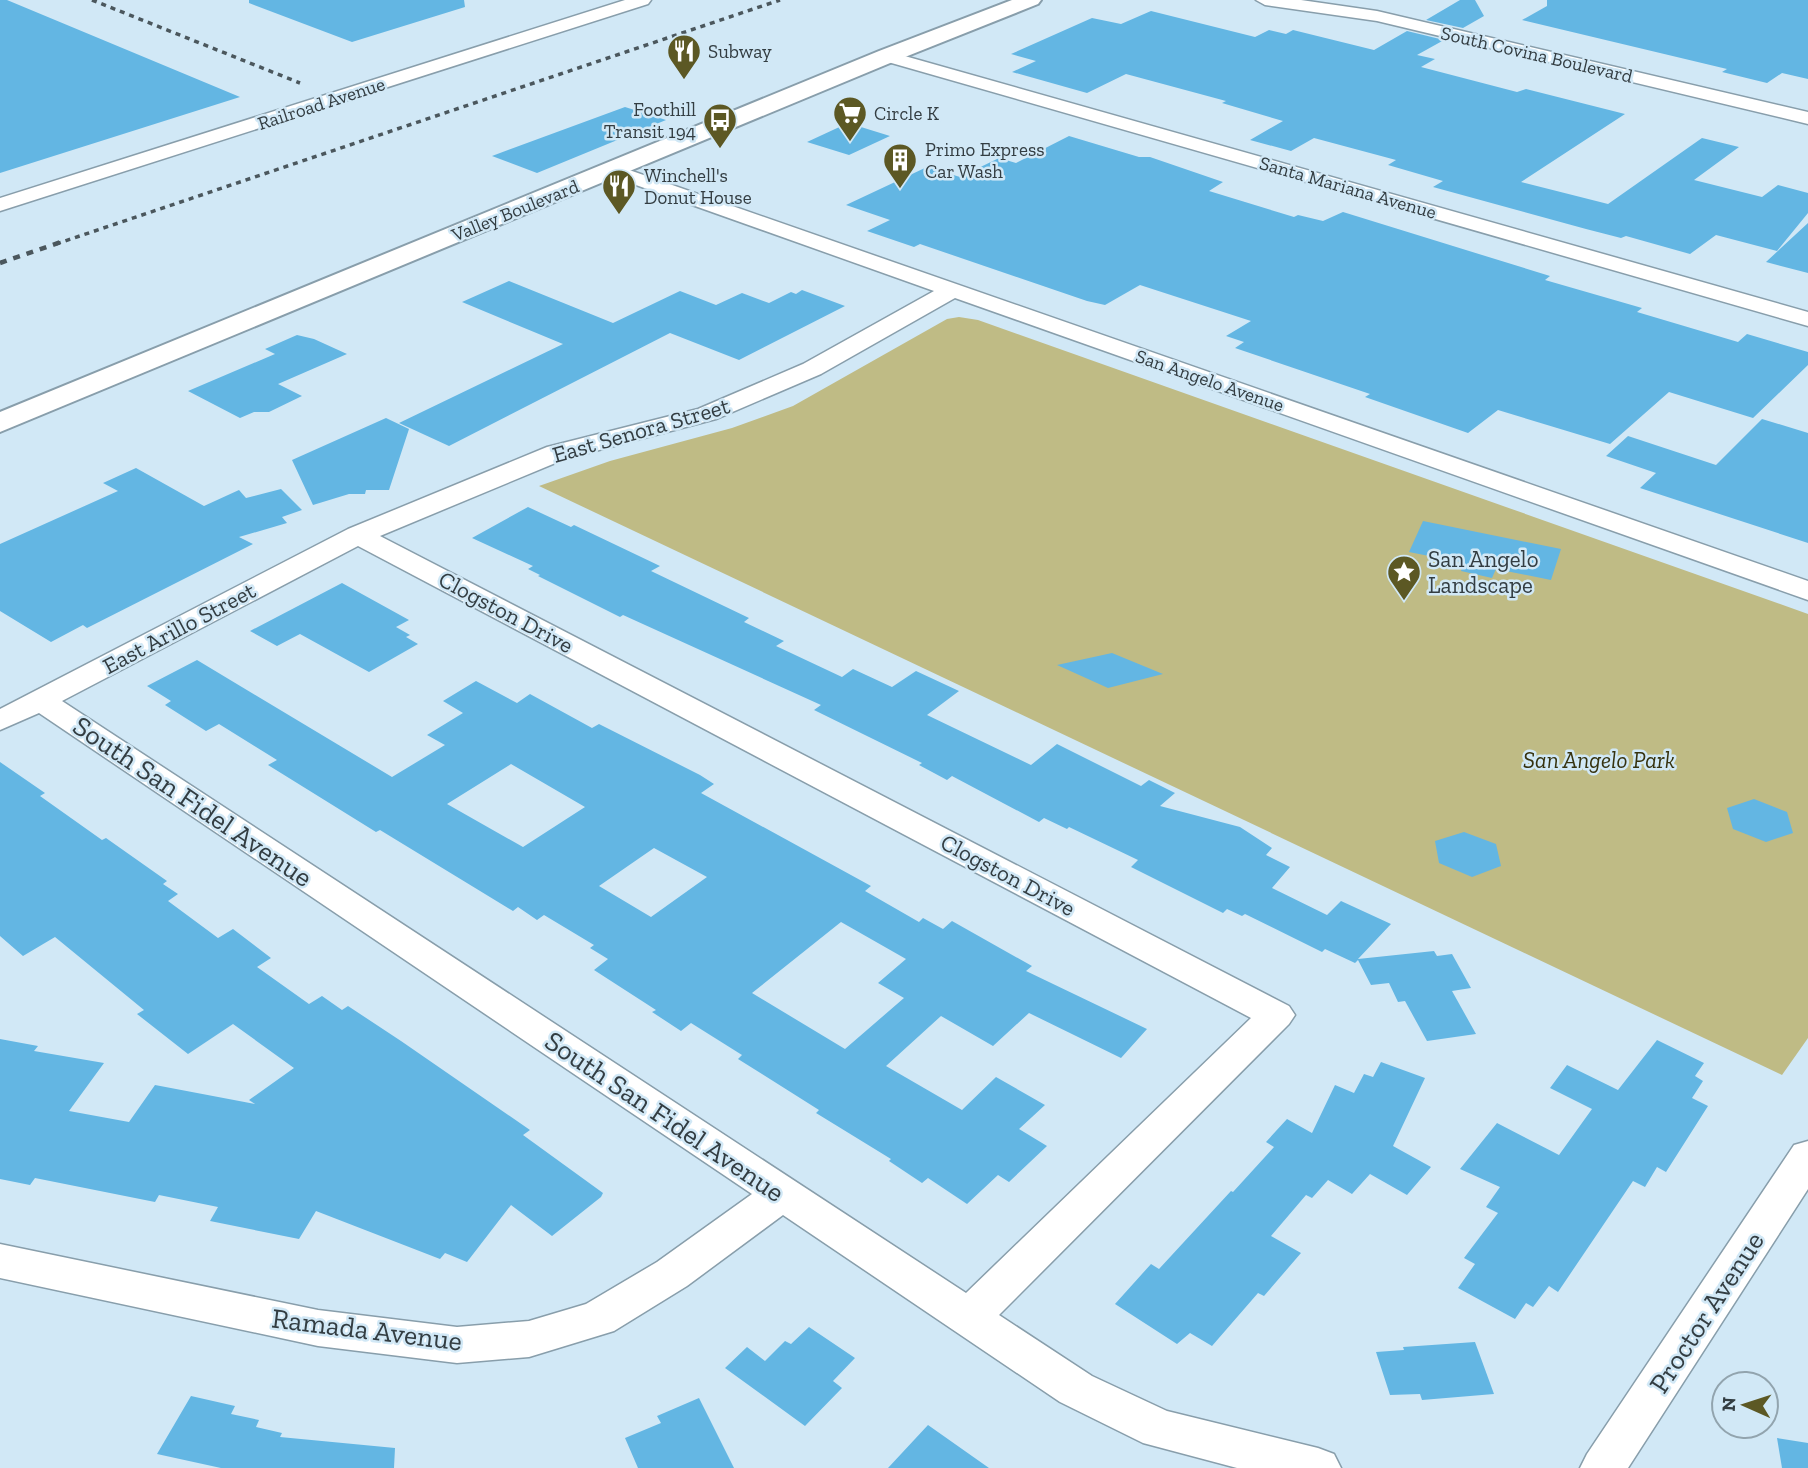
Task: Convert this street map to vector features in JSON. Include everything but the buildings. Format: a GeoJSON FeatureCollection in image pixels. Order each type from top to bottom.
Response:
{"type":"FeatureCollection","features":[{"type":"Feature","properties":{"kind":"main road","name":"Valley Boulevard"},"geometry":{"type":"LineString","coordinates":[[0,423],[887,55],[1031,0]]}},
{"type":"Feature","properties":{"kind":"street","name":"Railroad Avenue"},"geometry":{"type":"LineString","coordinates":[[0,205],[642,0]]}},
{"type":"Feature","properties":{"kind":"street","name":"South Covina Boulevard"},"geometry":{"type":"LineString","coordinates":[[1265,0],[1377,16],[1808,118]]}},
{"type":"Feature","properties":{"kind":"street","name":"Santa Mariana Avenue"},"geometry":{"type":"LineString","coordinates":[[887,55],[1808,319]]}},
{"type":"Feature","properties":{"kind":"street","name":"San Angelo Avenue"},"geometry":{"type":"LineString","coordinates":[[612,170],[1808,591]]}},
{"type":"Feature","properties":{"kind":"street","name":"East Senora Street"},"geometry":{"type":"LineString","coordinates":[[358,535],[556,453],[706,414],[763,391],[812,369],[953,289]]}},
{"type":"Feature","properties":{"kind":"street","name":"East Arillo Street"},"geometry":{"type":"LineString","coordinates":[[0,722],[358,535]]}},
{"type":"Feature","properties":{"kind":"street","name":"Clogston Drive"},"geometry":{"type":"LineString","coordinates":[[358,535],[1276,1015],[968,1318]]}},
{"type":"Feature","properties":{"kind":"street","name":"South San Fidel Avenue"},"geometry":{"type":"LineString","coordinates":[[42,701],[1076,1389],[1159,1429],[1318,1468]]}},
{"type":"Feature","properties":{"kind":"street","name":"Proctor Avenue"},"geometry":{"type":"LineString","coordinates":[[1603,1468],[1808,1156]]}},
{"type":"Feature","properties":{"kind":"street","name":"Ramada Avenue"},"geometry":{"type":"LineString","coordinates":[[0,1261],[318,1328],[457,1345],[529,1339],[598,1318],[673,1275],[783,1194]]}},
{"type":"Feature","properties":{"kind":"green space","name":"San Angelo Park"},"geometry":{"type":"Polygon","coordinates":[[[959,317],[978,320],[1808,614],[1808,1038],[1782,1075],[539,486],[610,461],[732,428],[793,406],[947,319],[959,317]]]}},
{"type":"Feature","properties":{"kind":"railway"},"geometry":{"type":"LineString","coordinates":[[92,0],[300,83]]}},
{"type":"Feature","properties":{"kind":"railway"},"geometry":{"type":"LineString","coordinates":[[56,244],[780,0]]}},
{"type":"Feature","properties":{"kind":"railway"},"geometry":{"type":"LineString","coordinates":[[0,263],[61,242]]}},
{"type":"Feature","properties":{"kind":"place","name":"Subway"},"geometry":{"type":"Point","coordinates":[684,81]}},
{"type":"Feature","properties":{"kind":"place","name":"Circle K"},"geometry":{"type":"Point","coordinates":[850,143]}},
{"type":"Feature","properties":{"kind":"place","name":"Foothill Transit 194"},"geometry":{"type":"Point","coordinates":[720,150]}},
{"type":"Feature","properties":{"kind":"place","name":"Primo Express Car Wash"},"geometry":{"type":"Point","coordinates":[900,190]}},
{"type":"Feature","properties":{"kind":"place","name":"Winchell's Donut House"},"geometry":{"type":"Point","coordinates":[619,216]}},
{"type":"Feature","properties":{"kind":"place","name":"San Angelo Landscape"},"geometry":{"type":"Point","coordinates":[1404,602]}}]}
